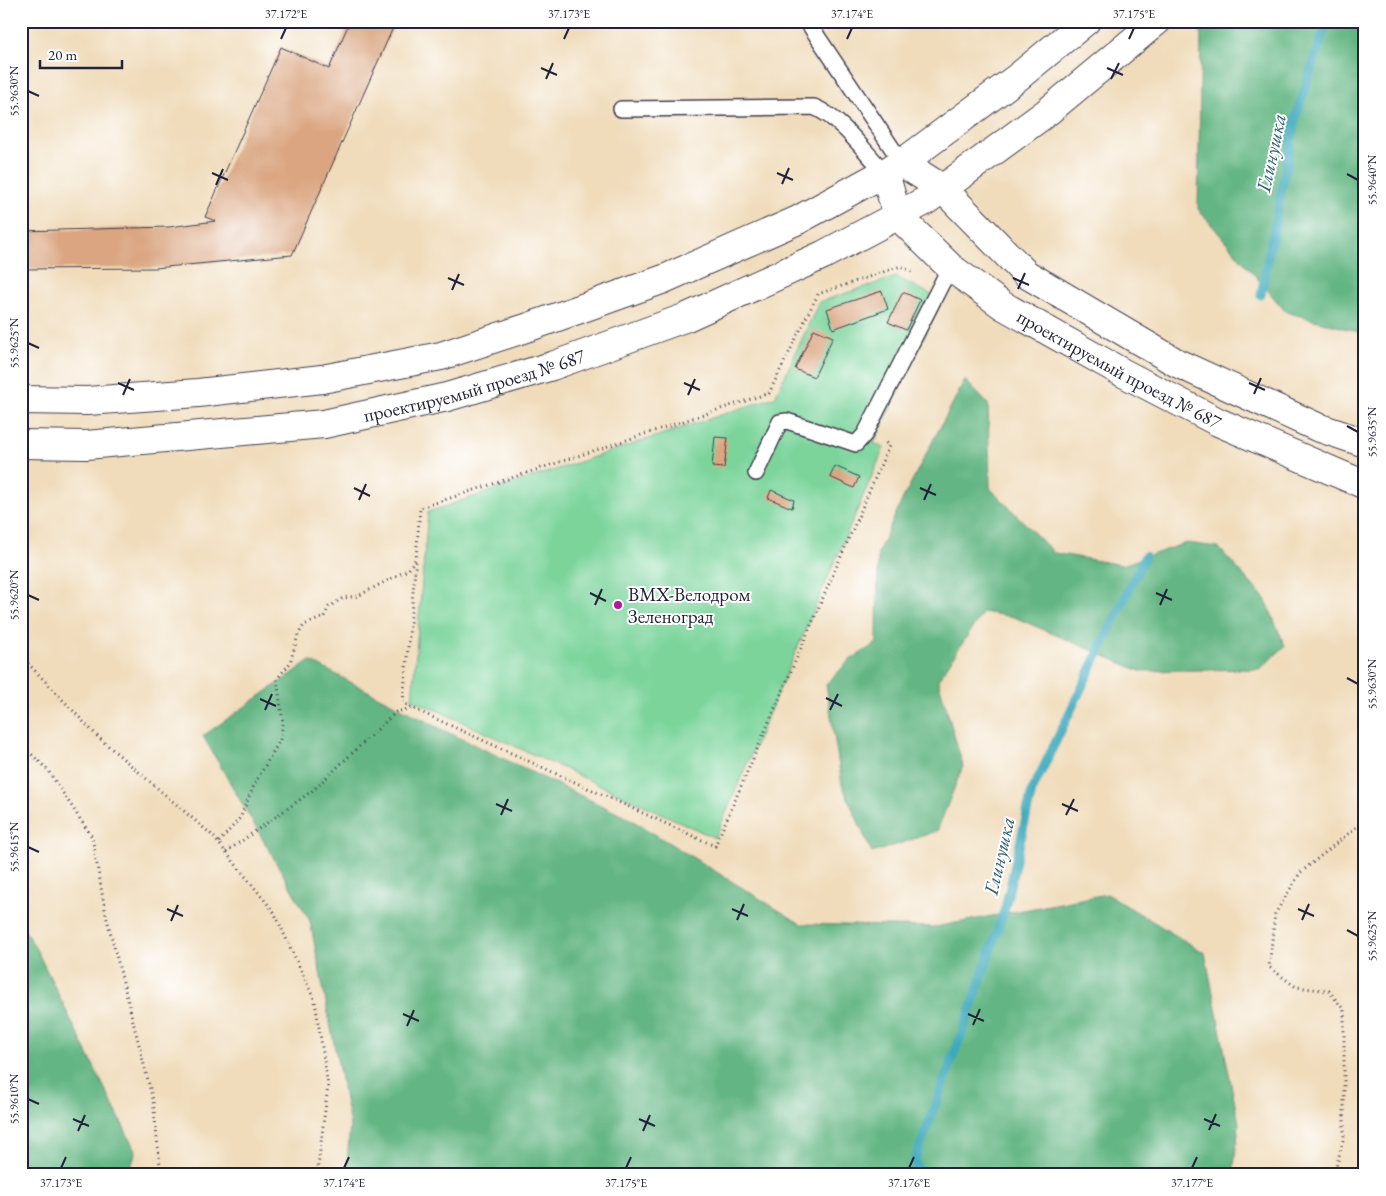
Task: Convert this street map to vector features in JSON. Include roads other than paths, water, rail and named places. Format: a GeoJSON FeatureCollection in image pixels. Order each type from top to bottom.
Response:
{"type":"FeatureCollection","features":[{"type":"Feature","properties":{"kind":"street","name":"проектируемый проезд № 687"},"geometry":{"type":"LineString","coordinates":[[21,400],[87,401],[198,394],[322,379],[441,356],[532,326],[664,279],[798,220],[894,168],[1018,77],[1086,21]]}},
{"type":"Feature","properties":{"kind":"street","name":"проектируемый проезд № 687"},"geometry":{"type":"LineString","coordinates":[[21,444],[86,445],[324,424],[447,397],[552,366],[687,317],[822,255],[927,200],[1046,113],[1157,21]]}},
{"type":"Feature","properties":{"kind":"street","name":"проектируемый проезд № 687"},"geometry":{"type":"LineString","coordinates":[[894,168],[942,188],[1026,274],[1177,363],[1317,427],[1365,443]]}},
{"type":"Feature","properties":{"kind":"street","name":"проектируемый проезд № 687"},"geometry":{"type":"LineString","coordinates":[[894,168],[898,215],[944,276],[1002,305],[1125,374],[1218,422],[1365,485]]}},
{"type":"Feature","properties":{"kind":"lane"},"geometry":{"type":"LineString","coordinates":[[807,21],[894,168]]}},
{"type":"Feature","properties":{"kind":"lane"},"geometry":{"type":"LineString","coordinates":[[621,109],[814,107],[827,114],[894,168]]}},
{"type":"Feature","properties":{"kind":"lane"},"geometry":{"type":"LineString","coordinates":[[756,473],[780,422],[787,421],[856,444],[865,434],[944,276]]}},
{"type":"Feature","properties":{"kind":"waterway","name":"Глинушка"},"geometry":{"type":"LineString","coordinates":[[1261,295],[1296,116],[1327,21]]}},
{"type":"Feature","properties":{"kind":"waterway","name":"Глинушка"},"geometry":{"type":"LineString","coordinates":[[918,1175],[915,1160],[973,1003],[1005,908],[1032,791],[1145,556]]}},
{"type":"Feature","properties":{"kind":"place","name":"BMX-Велодром Зеленоград"},"geometry":{"type":"Point","coordinates":[618,605]}}]}
